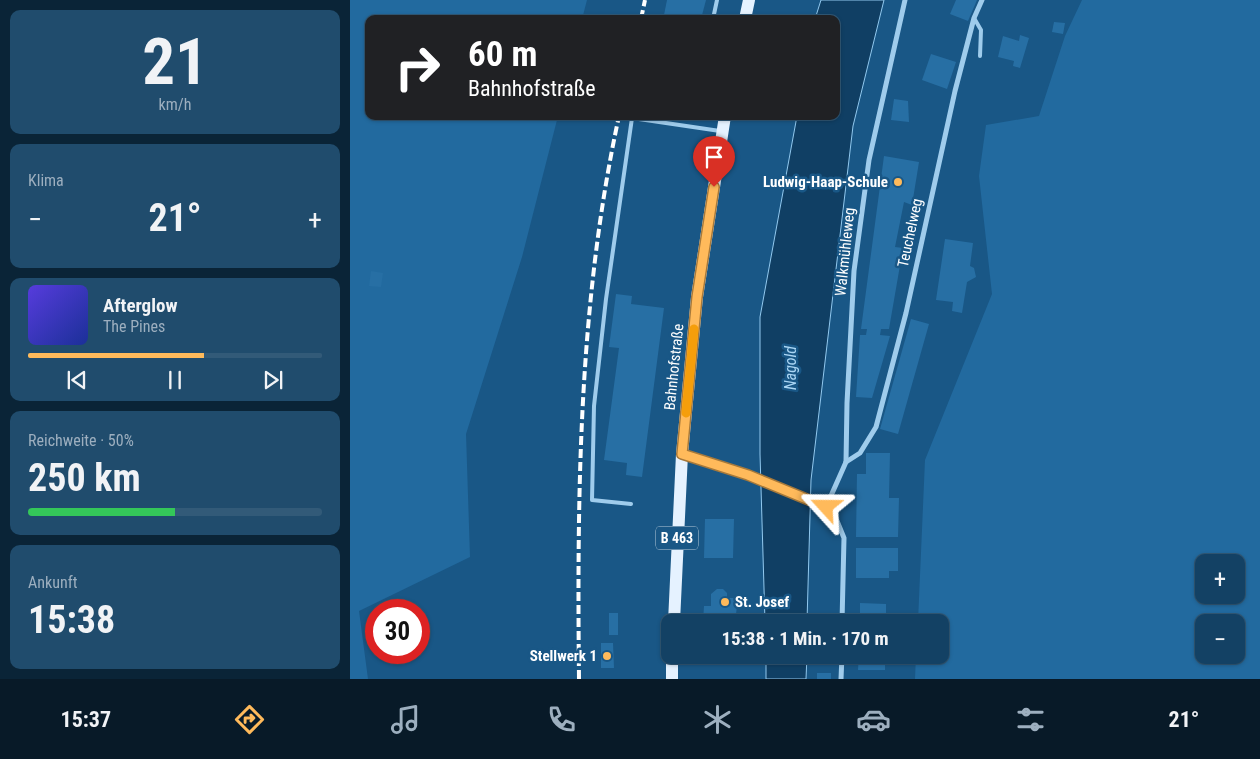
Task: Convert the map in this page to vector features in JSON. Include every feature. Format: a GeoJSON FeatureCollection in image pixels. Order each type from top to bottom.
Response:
{"type":"FeatureCollection","features":[{"type":"Feature","properties":{"kind":"main road"},"geometry":{"type":"LineString","coordinates":[[746,15],[749,0]]}},
{"type":"Feature","properties":{"kind":"main road","name":"Bahnhofstraße"},"geometry":{"type":"LineString","coordinates":[[674,614],[682,454],[697,297],[724,120]]}},
{"type":"Feature","properties":{"kind":"main road"},"geometry":{"type":"LineString","coordinates":[[672,664],[672,679]]}},
{"type":"Feature","properties":{"kind":"street","name":"Walkmühleweg"},"geometry":{"type":"LineString","coordinates":[[826,507],[846,462],[854,271],[869,160],[904,0]]}},
{"type":"Feature","properties":{"kind":"street","name":"Teuchelweg"},"geometry":{"type":"LineString","coordinates":[[846,462],[860,453],[876,427],[906,313],[940,154],[974,18],[982,0]]}},
{"type":"Feature","properties":{"kind":"street"},"geometry":{"type":"LineString","coordinates":[[682,454],[748,475],[819,502],[826,507],[835,516],[844,538],[842,614]]}},
{"type":"Feature","properties":{"kind":"street"},"geometry":{"type":"LineString","coordinates":[[841,679],[842,664]]}},
{"type":"Feature","properties":{"kind":"lane"},"geometry":{"type":"LineString","coordinates":[[714,15],[717,0]]}},
{"type":"Feature","properties":{"kind":"lane"},"geometry":{"type":"LineString","coordinates":[[974,18],[981,30],[980,56]]}},
{"type":"Feature","properties":{"kind":"lane"},"geometry":{"type":"LineString","coordinates":[[631,504],[592,500],[595,397],[606,300],[632,120]]}},
{"type":"Feature","properties":{"kind":"lane"},"geometry":{"type":"LineString","coordinates":[[646,120],[722,131]]}},
{"type":"Feature","properties":{"kind":"shaded area"},"geometry":{"type":"Polygon","coordinates":[[[350,0],[587,0],[583,15],[365,15],[365,120],[557,120],[522,257],[466,434],[470,557],[384,599],[365,599],[365,608],[359,611],[368,679],[350,679],[350,0]]]}},
{"type":"Feature","properties":{"kind":"shaded area"},"geometry":{"type":"Polygon","coordinates":[[[1082,0],[1260,0],[1260,679],[915,679],[916,664],[949,664],[949,614],[918,614],[925,460],[992,294],[979,176],[986,125],[1039,116],[1065,36],[1082,0]]]}},
{"type":"Feature","properties":{"kind":"water","name":"Nagold"},"geometry":{"type":"Polygon","coordinates":[[[821,0],[884,0],[853,126],[811,480],[807,614],[765,614],[760,454],[760,317],[796,120],[840,120],[840,15],[816,15],[821,0]]]}},
{"type":"Feature","properties":{"kind":"water"},"geometry":{"type":"Polygon","coordinates":[[[766,664],[807,664],[806,679],[766,679],[766,664]]]}},
{"type":"Feature","properties":{"kind":"building"},"geometry":{"type":"Polygon","coordinates":[[[667,0],[706,0],[702,15],[664,15],[667,0]]]}},
{"type":"Feature","properties":{"kind":"building"},"geometry":{"type":"Polygon","coordinates":[[[956,0],[977,0],[968,21],[950,14],[956,0]]]}},
{"type":"Feature","properties":{"kind":"building"},"geometry":{"type":"Polygon","coordinates":[[[1054,22],[1065,23],[1063,34],[1052,32],[1054,22]]]}},
{"type":"Feature","properties":{"kind":"building"},"geometry":{"type":"Polygon","coordinates":[[[1020,35],[1029,38],[1020,68],[1013,66],[1014,61],[998,57],[1003,36],[1019,41],[1020,35]]]}},
{"type":"Feature","properties":{"kind":"building"},"geometry":{"type":"Polygon","coordinates":[[[931,54],[956,62],[947,89],[922,80],[931,54]]]}},
{"type":"Feature","properties":{"kind":"building"},"geometry":{"type":"Polygon","coordinates":[[[894,99],[908,101],[909,122],[891,120],[894,99]]]}},
{"type":"Feature","properties":{"kind":"building"},"geometry":{"type":"Polygon","coordinates":[[[884,156],[919,162],[912,205],[904,202],[895,247],[903,248],[889,329],[881,329],[880,335],[890,336],[872,398],[856,397],[860,335],[866,335],[867,329],[861,329],[884,156]]]}},
{"type":"Feature","properties":{"kind":"building"},"geometry":{"type":"Polygon","coordinates":[[[945,239],[973,243],[970,266],[974,268],[976,277],[967,282],[962,313],[952,311],[953,302],[936,300],[945,239]]]}},
{"type":"Feature","properties":{"kind":"building"},"geometry":{"type":"Polygon","coordinates":[[[371,271],[383,273],[381,287],[369,286],[371,271]]]}},
{"type":"Feature","properties":{"kind":"building"},"geometry":{"type":"Polygon","coordinates":[[[616,294],[632,296],[631,304],[664,308],[642,477],[626,475],[627,463],[604,460],[619,348],[609,347],[616,294]]]}},
{"type":"Feature","properties":{"kind":"building"},"geometry":{"type":"Polygon","coordinates":[[[911,319],[929,324],[898,434],[880,429],[911,319]]]}},
{"type":"Feature","properties":{"kind":"building"},"geometry":{"type":"Polygon","coordinates":[[[866,453],[890,453],[889,498],[899,498],[898,537],[856,537],[857,474],[866,474],[866,453]]]}},
{"type":"Feature","properties":{"kind":"building"},"geometry":{"type":"Polygon","coordinates":[[[705,519],[734,519],[733,558],[704,558],[705,519]]]}},
{"type":"Feature","properties":{"kind":"building"},"geometry":{"type":"Polygon","coordinates":[[[856,548],[898,548],[898,571],[889,571],[889,578],[856,578],[856,548]]]}},
{"type":"Feature","properties":{"kind":"building","name":"St. Josef"},"geometry":{"type":"Polygon","coordinates":[[[717,589],[723,589],[727,593],[727,598],[738,598],[736,614],[704,614],[704,606],[711,606],[711,594],[717,589]]]}},
{"type":"Feature","properties":{"kind":"building"},"geometry":{"type":"Polygon","coordinates":[[[860,603],[886,604],[886,614],[860,614],[860,603]]]}},
{"type":"Feature","properties":{"kind":"building"},"geometry":{"type":"Polygon","coordinates":[[[609,613],[618,613],[618,635],[609,635],[609,613]]]}},
{"type":"Feature","properties":{"kind":"building","name":"Stellwerk 1"},"geometry":{"type":"Polygon","coordinates":[[[601,643],[613,643],[614,668],[601,668],[601,643]]]}},
{"type":"Feature","properties":{"kind":"building"},"geometry":{"type":"Polygon","coordinates":[[[858,664],[885,664],[885,670],[858,670],[858,664]]]}},
{"type":"Feature","properties":{"kind":"building"},"geometry":{"type":"Polygon","coordinates":[[[817,673],[831,673],[831,679],[817,679],[817,673]]]}},
{"type":"Feature","properties":{"kind":"railway"},"geometry":{"type":"LineString","coordinates":[[642,15],[645,0]]}},
{"type":"Feature","properties":{"kind":"railway"},"geometry":{"type":"LineString","coordinates":[[579,679],[580,467],[583,396],[588,325],[596,255],[606,185],[618,120]]}},
{"type":"Feature","properties":{"kind":"slow traffic"},"geometry":{"type":"LineString","coordinates":[[686,413],[694,329]]}},
{"type":"Feature","properties":{"kind":"place","name":"Ludwig-Haap-Schule"},"geometry":{"type":"Point","coordinates":[898,182]}},
{"type":"Feature","properties":{"kind":"place","name":"St. Josef"},"geometry":{"type":"Point","coordinates":[725,602]}},
{"type":"Feature","properties":{"kind":"place","name":"Stellwerk 1"},"geometry":{"type":"Point","coordinates":[607,656]}},
{"type":"Feature","properties":{"kind":"route"},"geometry":{"type":"LineString","coordinates":[[714,187],[697,297],[682,454],[700,458],[748,475],[819,502],[826,507]]}}]}
